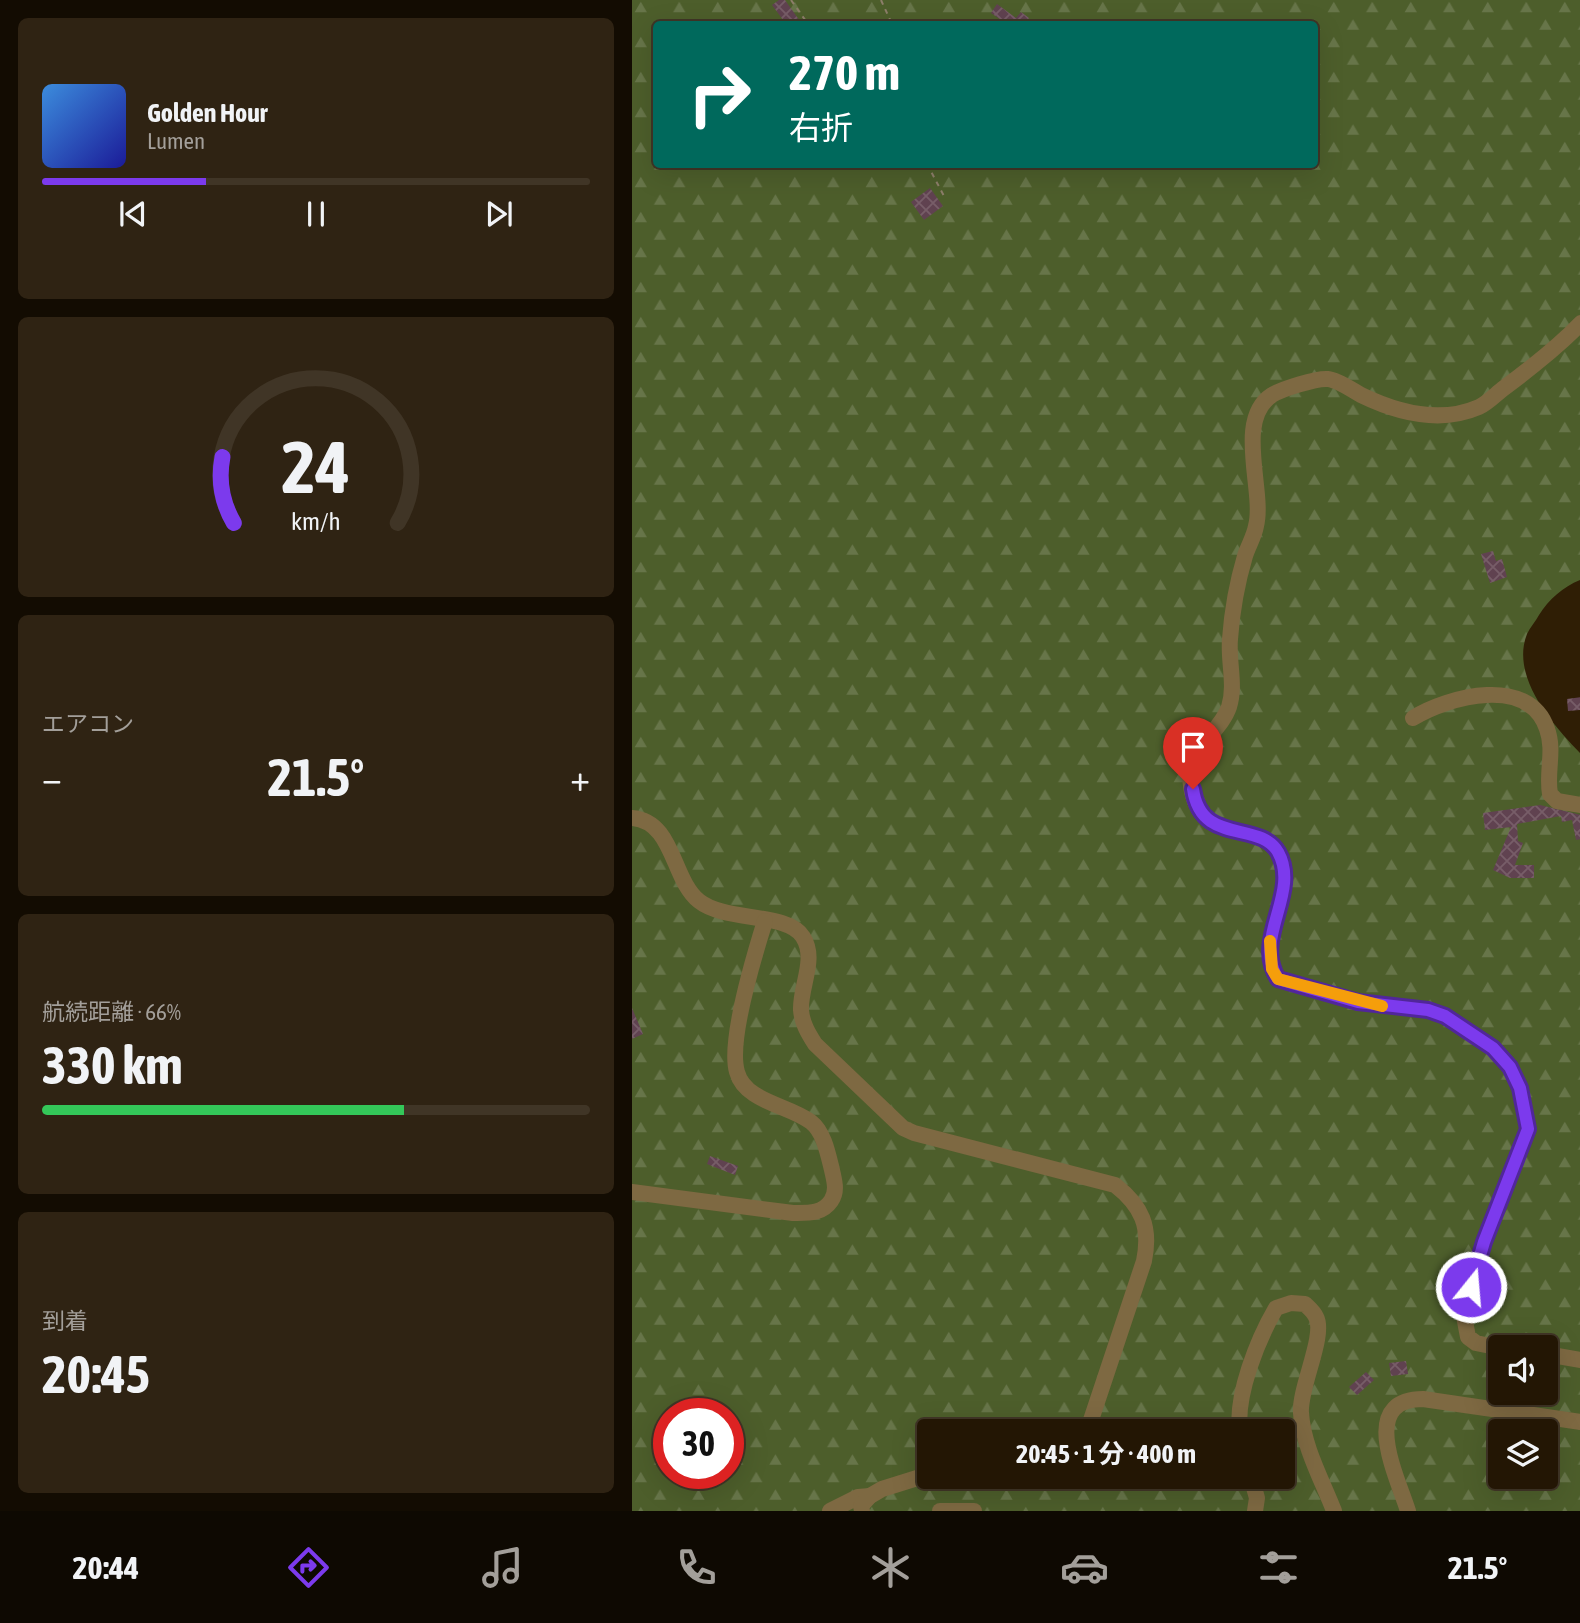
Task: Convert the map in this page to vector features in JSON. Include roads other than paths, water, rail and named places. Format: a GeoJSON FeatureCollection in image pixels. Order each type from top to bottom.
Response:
{"type":"FeatureCollection","features":[{"type":"Feature","properties":{"kind":"street"},"geometry":{"type":"LineString","coordinates":[[1488,1346],[1468,1338],[1464,1316],[1484,1242],[1528,1129],[1520,1088],[1510,1067],[1493,1048],[1445,1016],[1428,1010],[1358,1002],[1278,979],[1272,969],[1270,942],[1285,880],[1279,853],[1270,843],[1205,818],[1195,804],[1190,773],[1195,757],[1217,731],[1229,708],[1232,691],[1229,641],[1234,601],[1260,512],[1253,463],[1254,433],[1260,411],[1269,397],[1283,388],[1328,379],[1392,409],[1418,414],[1454,413],[1479,407],[1546,356],[1580,323]]}},
{"type":"Feature","properties":{"kind":"street"},"geometry":{"type":"LineString","coordinates":[[1413,718],[1432,706],[1476,694],[1499,695],[1530,706],[1542,716],[1548,731],[1552,757],[1550,794],[1557,801],[1580,805]]}},
{"type":"Feature","properties":{"kind":"street"},"geometry":{"type":"LineString","coordinates":[[632,818],[639,819],[663,835],[687,890],[702,904],[765,921],[788,923],[798,929],[805,940],[809,957],[801,1008],[804,1027],[815,1044],[903,1128],[1115,1185],[1133,1199],[1148,1240],[1144,1261],[1091,1419]]}},
{"type":"Feature","properties":{"kind":"street"},"geometry":{"type":"LineString","coordinates":[[632,1192],[793,1213],[813,1213],[826,1208],[834,1196],[835,1184],[824,1143],[812,1122],[750,1091],[737,1074],[734,1051],[765,921]]}},
{"type":"Feature","properties":{"kind":"street"},"geometry":{"type":"LineString","coordinates":[[1241,1419],[1242,1393],[1268,1321],[1276,1308],[1291,1303],[1305,1304],[1317,1317],[1319,1329],[1302,1393],[1301,1413],[1305,1437],[1334,1511]]}},
{"type":"Feature","properties":{"kind":"street"},"geometry":{"type":"LineString","coordinates":[[1558,1356],[1580,1360]]}},
{"type":"Feature","properties":{"kind":"street"},"geometry":{"type":"LineString","coordinates":[[1408,1511],[1385,1431],[1389,1416],[1398,1405],[1410,1399],[1580,1422]]}},
{"type":"Feature","properties":{"kind":"street"},"geometry":{"type":"LineString","coordinates":[[830,1511],[858,1497],[869,1496],[917,1479]]}},
{"type":"Feature","properties":{"kind":"street"},"geometry":{"type":"LineString","coordinates":[[1254,1489],[1256,1511]]}},
{"type":"Feature","properties":{"kind":"street"},"geometry":{"type":"LineString","coordinates":[[862,1511],[861,1506],[869,1496]]}},
{"type":"Feature","properties":{"kind":"street"},"geometry":{"type":"LineString","coordinates":[[940,1511],[974,1511]]}}]}
